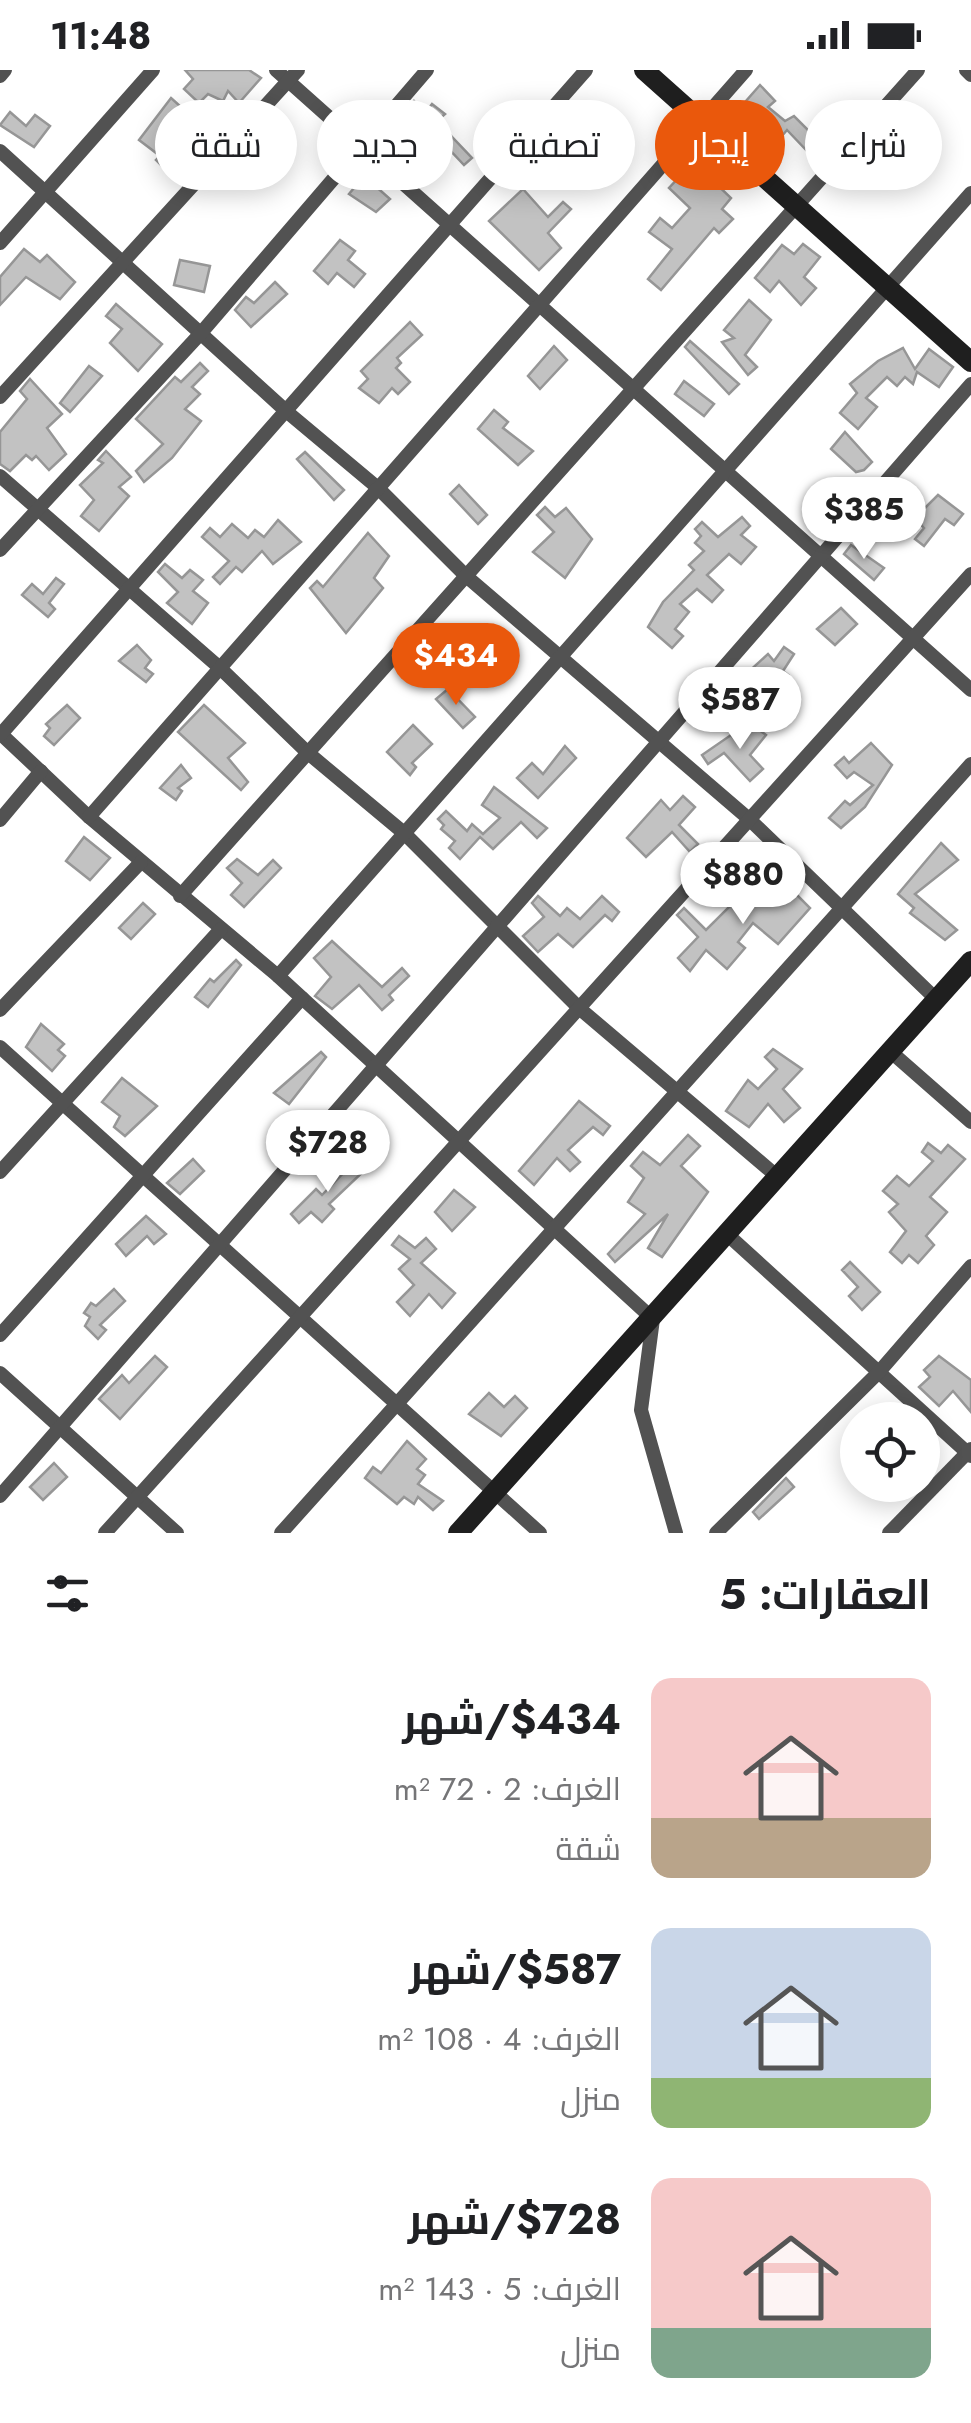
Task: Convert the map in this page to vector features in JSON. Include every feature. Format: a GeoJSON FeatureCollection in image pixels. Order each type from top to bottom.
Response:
{"type":"FeatureCollection","features":[{"type":"Feature","properties":{"kind":"street"},"geometry":{"type":"LineString","coordinates":[[0,76],[6,70]]}},
{"type":"Feature","properties":{"kind":"street"},"geometry":{"type":"LineString","coordinates":[[0,243],[153,70]]}},
{"type":"Feature","properties":{"kind":"street"},"geometry":{"type":"LineString","coordinates":[[276,70],[293,76],[317,101]]}},
{"type":"Feature","properties":{"kind":"street"},"geometry":{"type":"LineString","coordinates":[[399,100],[426,70]]}},
{"type":"Feature","properties":{"kind":"street"},"geometry":{"type":"LineString","coordinates":[[586,70],[0,734],[89,817],[278,976],[653,1319]]}},
{"type":"Feature","properties":{"kind":"street"},"geometry":{"type":"LineString","coordinates":[[644,70],[677,100]]}},
{"type":"Feature","properties":{"kind":"street"},"geometry":{"type":"LineString","coordinates":[[720,100],[746,70]]}},
{"type":"Feature","properties":{"kind":"street"},"geometry":{"type":"LineString","coordinates":[[180,896],[918,70]]}},
{"type":"Feature","properties":{"kind":"street"},"geometry":{"type":"LineString","coordinates":[[0,397],[293,76]]}},
{"type":"Feature","properties":{"kind":"street"},"geometry":{"type":"LineString","coordinates":[[0,151],[286,411],[378,488],[466,576],[749,820],[936,1000]]}},
{"type":"Feature","properties":{"kind":"street"},"geometry":{"type":"LineString","coordinates":[[89,817],[655,174]]}},
{"type":"Feature","properties":{"kind":"street"},"geometry":{"type":"LineString","coordinates":[[0,550],[200,333],[320,190]]}},
{"type":"Feature","properties":{"kind":"street"},"geometry":{"type":"LineString","coordinates":[[411,190],[971,690]]}},
{"type":"Feature","properties":{"kind":"street"},"geometry":{"type":"LineString","coordinates":[[778,190],[971,362]]}},
{"type":"Feature","properties":{"kind":"street"},"geometry":{"type":"LineString","coordinates":[[278,976],[971,194]]}},
{"type":"Feature","properties":{"kind":"street"},"geometry":{"type":"LineString","coordinates":[[0,1496],[378,1068],[656,740],[971,384]]}},
{"type":"Feature","properties":{"kind":"street"},"geometry":{"type":"LineString","coordinates":[[0,476],[220,668],[308,753],[404,833],[579,1008],[680,1089],[779,1178]]}},
{"type":"Feature","properties":{"kind":"street"},"geometry":{"type":"LineString","coordinates":[[104,1533],[971,574]]}},
{"type":"Feature","properties":{"kind":"street"},"geometry":{"type":"LineString","coordinates":[[281,1533],[971,764]]}},
{"type":"Feature","properties":{"kind":"street"},"geometry":{"type":"LineString","coordinates":[[0,820],[40,772]]}},
{"type":"Feature","properties":{"kind":"street"},"geometry":{"type":"LineString","coordinates":[[0,1010],[142,862]]}},
{"type":"Feature","properties":{"kind":"street"},"geometry":{"type":"LineString","coordinates":[[0,1172],[221,929]]}},
{"type":"Feature","properties":{"kind":"street"},"geometry":{"type":"LineString","coordinates":[[458,1533],[971,961]]}},
{"type":"Feature","properties":{"kind":"street"},"geometry":{"type":"LineString","coordinates":[[0,1336],[302,998]]}},
{"type":"Feature","properties":{"kind":"street"},"geometry":{"type":"LineString","coordinates":[[0,1047],[540,1533]]}},
{"type":"Feature","properties":{"kind":"street"},"geometry":{"type":"LineString","coordinates":[[890,1052],[971,1122]]}},
{"type":"Feature","properties":{"kind":"street"},"geometry":{"type":"LineString","coordinates":[[728,1236],[970,1453],[889,1533]]}},
{"type":"Feature","properties":{"kind":"street"},"geometry":{"type":"LineString","coordinates":[[716,1533],[879,1372],[971,1266]]}},
{"type":"Feature","properties":{"kind":"street"},"geometry":{"type":"LineString","coordinates":[[653,1319],[641,1410],[676,1533]]}},
{"type":"Feature","properties":{"kind":"street"},"geometry":{"type":"LineString","coordinates":[[0,1374],[177,1533]]}},
{"type":"Feature","properties":{"kind":"building"},"geometry":{"type":"Polygon","coordinates":[[[185,70],[249,70],[261,78],[242,100],[228,91],[224,100],[208,94],[196,100],[184,89],[193,79],[185,70]]]}},
{"type":"Feature","properties":{"kind":"building"},"geometry":{"type":"Polygon","coordinates":[[[760,85],[774,100],[747,100],[760,85]]]}},
{"type":"Feature","properties":{"kind":"building"},"geometry":{"type":"Polygon","coordinates":[[[10,112],[26,126],[35,115],[50,126],[34,147],[0,125],[10,112]]]}},
{"type":"Feature","properties":{"kind":"building"},"geometry":{"type":"Polygon","coordinates":[[[794,116],[805,127],[805,149],[787,130],[785,132],[785,121],[794,116]]]}},
{"type":"Feature","properties":{"kind":"building"},"geometry":{"type":"Polygon","coordinates":[[[155,119],[155,152],[139,140],[155,119]]]}},
{"type":"Feature","properties":{"kind":"building"},"geometry":{"type":"Polygon","coordinates":[[[453,138],[472,158],[464,165],[453,153],[453,138]]]}},
{"type":"Feature","properties":{"kind":"building"},"geometry":{"type":"Polygon","coordinates":[[[352,190],[380,190],[390,199],[376,212],[349,194],[352,190]]]}},
{"type":"Feature","properties":{"kind":"building"},"geometry":{"type":"Polygon","coordinates":[[[522,190],[548,217],[563,202],[571,209],[548,233],[561,248],[539,270],[489,221],[522,190]]]}},
{"type":"Feature","properties":{"kind":"building"},"geometry":{"type":"Polygon","coordinates":[[[671,190],[723,190],[731,198],[722,209],[733,219],[719,233],[714,228],[661,290],[648,279],[672,249],[649,232],[660,218],[672,228],[690,208],[671,190]]]}},
{"type":"Feature","properties":{"kind":"building"},"geometry":{"type":"Polygon","coordinates":[[[340,240],[355,251],[348,260],[365,274],[354,287],[337,273],[328,284],[314,271],[340,240]]]}},
{"type":"Feature","properties":{"kind":"building"},"geometry":{"type":"Polygon","coordinates":[[[803,244],[820,257],[804,277],[816,288],[801,305],[779,281],[770,292],[755,278],[782,245],[794,254],[803,244]]]}},
{"type":"Feature","properties":{"kind":"building"},"geometry":{"type":"Polygon","coordinates":[[[24,249],[40,262],[47,255],[75,282],[60,299],[26,277],[0,305],[0,277],[24,249]]]}},
{"type":"Feature","properties":{"kind":"building"},"geometry":{"type":"Polygon","coordinates":[[[180,260],[210,266],[204,292],[174,285],[180,260]]]}},
{"type":"Feature","properties":{"kind":"building"},"geometry":{"type":"Polygon","coordinates":[[[275,282],[287,294],[251,327],[235,310],[246,297],[254,303],[275,282]]]}},
{"type":"Feature","properties":{"kind":"building"},"geometry":{"type":"Polygon","coordinates":[[[749,300],[771,320],[745,355],[757,367],[748,375],[722,342],[734,338],[724,330],[749,300]]]}},
{"type":"Feature","properties":{"kind":"building"},"geometry":{"type":"Polygon","coordinates":[[[116,304],[162,344],[138,371],[110,343],[122,329],[106,316],[116,304]]]}},
{"type":"Feature","properties":{"kind":"building"},"geometry":{"type":"Polygon","coordinates":[[[410,322],[422,335],[397,358],[401,363],[396,368],[410,382],[398,394],[392,388],[379,403],[359,388],[368,379],[361,371],[410,322]]]}},
{"type":"Feature","properties":{"kind":"building"},"geometry":{"type":"Polygon","coordinates":[[[690,341],[739,384],[729,394],[685,347],[690,341]]]}},
{"type":"Feature","properties":{"kind":"building"},"geometry":{"type":"Polygon","coordinates":[[[554,346],[567,360],[540,389],[528,376],[554,346]]]}},
{"type":"Feature","properties":{"kind":"building"},"geometry":{"type":"Polygon","coordinates":[[[903,348],[915,369],[929,349],[953,367],[939,387],[917,372],[913,384],[905,377],[897,386],[887,377],[866,398],[877,407],[858,429],[840,413],[857,393],[850,384],[878,361],[903,348]]]}},
{"type":"Feature","properties":{"kind":"building"},"geometry":{"type":"Polygon","coordinates":[[[200,363],[208,371],[192,387],[200,394],[185,409],[201,421],[172,458],[144,482],[136,471],[163,444],[136,419],[175,377],[181,382],[200,363]]]}},
{"type":"Feature","properties":{"kind":"building"},"geometry":{"type":"Polygon","coordinates":[[[89,366],[102,376],[70,412],[60,403],[89,366]]]}},
{"type":"Feature","properties":{"kind":"building"},"geometry":{"type":"Polygon","coordinates":[[[30,379],[62,414],[47,428],[66,454],[49,470],[36,456],[32,460],[26,455],[10,471],[0,464],[0,432],[27,399],[20,391],[30,379]]]}},
{"type":"Feature","properties":{"kind":"building"},"geometry":{"type":"Polygon","coordinates":[[[684,381],[714,404],[704,416],[675,394],[684,381]]]}},
{"type":"Feature","properties":{"kind":"building"},"geometry":{"type":"Polygon","coordinates":[[[494,410],[508,422],[503,428],[533,451],[518,465],[478,429],[494,410]]]}},
{"type":"Feature","properties":{"kind":"building"},"geometry":{"type":"Polygon","coordinates":[[[845,432],[872,462],[864,470],[856,472],[831,449],[845,432]]]}},
{"type":"Feature","properties":{"kind":"building"},"geometry":{"type":"Polygon","coordinates":[[[106,451],[131,477],[119,487],[129,496],[99,531],[81,516],[94,500],[80,485],[103,463],[98,460],[106,451]]]}},
{"type":"Feature","properties":{"kind":"building"},"geometry":{"type":"Polygon","coordinates":[[[305,452],[344,490],[334,500],[297,459],[305,452]]]}},
{"type":"Feature","properties":{"kind":"building"},"geometry":{"type":"Polygon","coordinates":[[[459,485],[487,515],[478,524],[450,494],[459,485]]]}},
{"type":"Feature","properties":{"kind":"building"},"geometry":{"type":"Polygon","coordinates":[[[902,489],[923,510],[938,495],[963,514],[954,525],[945,519],[924,546],[915,539],[924,528],[893,496],[902,489]]]}},
{"type":"Feature","properties":{"kind":"building"},"geometry":{"type":"Polygon","coordinates":[[[545,507],[555,517],[566,508],[592,539],[565,578],[533,552],[554,532],[537,515],[545,507]]]}},
{"type":"Feature","properties":{"kind":"building"},"geometry":{"type":"Polygon","coordinates":[[[742,517],[750,526],[741,535],[756,547],[741,564],[729,554],[707,575],[723,590],[712,602],[697,589],[680,604],[689,612],[675,629],[683,636],[672,648],[648,627],[663,602],[694,570],[689,565],[704,551],[695,543],[701,536],[695,529],[702,522],[718,537],[742,517]]]}},
{"type":"Feature","properties":{"kind":"building"},"geometry":{"type":"Polygon","coordinates":[[[278,520],[301,542],[273,564],[262,551],[242,572],[236,567],[220,584],[213,577],[229,561],[202,537],[210,528],[220,537],[232,524],[248,538],[255,530],[264,537],[278,520]]]}},
{"type":"Feature","properties":{"kind":"building"},"geometry":{"type":"Polygon","coordinates":[[[368,533],[389,556],[374,578],[383,588],[346,633],[310,588],[317,581],[323,587],[368,533]]]}},
{"type":"Feature","properties":{"kind":"building"},"geometry":{"type":"Polygon","coordinates":[[[851,545],[884,568],[874,580],[844,554],[851,545]]]}},
{"type":"Feature","properties":{"kind":"building"},"geometry":{"type":"Polygon","coordinates":[[[165,564],[182,578],[190,570],[203,580],[193,591],[208,603],[192,624],[167,603],[178,592],[158,572],[165,564]]]}},
{"type":"Feature","properties":{"kind":"building"},"geometry":{"type":"Polygon","coordinates":[[[56,578],[64,584],[49,603],[55,609],[48,617],[22,595],[32,584],[43,594],[56,578]]]}},
{"type":"Feature","properties":{"kind":"building"},"geometry":{"type":"Polygon","coordinates":[[[841,608],[857,624],[835,645],[817,629],[841,608]]]}},
{"type":"Feature","properties":{"kind":"building"},"geometry":{"type":"Polygon","coordinates":[[[137,645],[151,660],[145,668],[153,674],[146,682],[119,661],[137,645]]]}},
{"type":"Feature","properties":{"kind":"building"},"geometry":{"type":"Polygon","coordinates":[[[784,647],[794,654],[783,671],[788,675],[761,704],[747,689],[740,696],[727,681],[737,670],[744,676],[768,654],[774,661],[784,647]]]}},
{"type":"Feature","properties":{"kind":"building"},"geometry":{"type":"Polygon","coordinates":[[[463,651],[479,671],[465,684],[448,669],[463,651]]]}},
{"type":"Feature","properties":{"kind":"building"},"geometry":{"type":"Polygon","coordinates":[[[448,689],[475,717],[463,728],[436,699],[448,689]]]}},
{"type":"Feature","properties":{"kind":"building"},"geometry":{"type":"Polygon","coordinates":[[[67,705],[80,718],[54,745],[44,736],[50,728],[46,724],[67,705]]]}},
{"type":"Feature","properties":{"kind":"building"},"geometry":{"type":"Polygon","coordinates":[[[204,705],[245,743],[228,758],[248,782],[241,790],[178,732],[204,705]]]}},
{"type":"Feature","properties":{"kind":"building"},"geometry":{"type":"Polygon","coordinates":[[[751,724],[766,735],[750,755],[763,769],[750,781],[724,753],[708,764],[702,755],[731,735],[738,742],[751,724]]]}},
{"type":"Feature","properties":{"kind":"building"},"geometry":{"type":"Polygon","coordinates":[[[413,725],[432,744],[412,763],[416,767],[410,775],[387,752],[413,725]]]}},
{"type":"Feature","properties":{"kind":"building"},"geometry":{"type":"Polygon","coordinates":[[[871,743],[892,765],[865,807],[841,828],[829,818],[845,801],[850,805],[873,785],[854,772],[847,778],[835,765],[844,757],[849,763],[871,743]]]}},
{"type":"Feature","properties":{"kind":"building"},"geometry":{"type":"Polygon","coordinates":[[[565,746],[576,758],[538,798],[517,778],[532,763],[543,774],[565,746]]]}},
{"type":"Feature","properties":{"kind":"building"},"geometry":{"type":"Polygon","coordinates":[[[181,765],[191,778],[178,788],[182,791],[176,800],[160,788],[181,765]]]}},
{"type":"Feature","properties":{"kind":"building"},"geometry":{"type":"Polygon","coordinates":[[[494,787],[547,828],[537,838],[521,822],[493,849],[480,837],[460,859],[449,848],[455,841],[441,829],[444,825],[438,819],[446,811],[467,831],[472,824],[483,834],[500,818],[482,805],[494,787]]]}},
{"type":"Feature","properties":{"kind":"building"},"geometry":{"type":"Polygon","coordinates":[[[683,796],[695,807],[679,825],[698,844],[690,852],[672,832],[646,857],[627,838],[661,800],[670,810],[683,796]]]}},
{"type":"Feature","properties":{"kind":"building"},"geometry":{"type":"Polygon","coordinates":[[[84,837],[110,858],[90,880],[66,861],[84,837]]]}},
{"type":"Feature","properties":{"kind":"building"},"geometry":{"type":"Polygon","coordinates":[[[941,843],[958,860],[915,894],[957,930],[945,940],[910,913],[914,908],[898,894],[941,843]]]}},
{"type":"Feature","properties":{"kind":"building"},"geometry":{"type":"Polygon","coordinates":[[[237,859],[258,875],[273,860],[281,868],[244,907],[231,895],[242,883],[227,868],[237,859]]]}},
{"type":"Feature","properties":{"kind":"building"},"geometry":{"type":"Polygon","coordinates":[[[774,884],[788,899],[795,893],[810,908],[778,944],[753,923],[738,942],[745,948],[727,969],[706,950],[690,971],[678,958],[698,937],[677,915],[684,908],[706,930],[734,902],[744,913],[774,884]]]}},
{"type":"Feature","properties":{"kind":"building"},"geometry":{"type":"Polygon","coordinates":[[[538,896],[560,916],[567,908],[580,919],[602,896],[619,912],[612,921],[605,915],[573,947],[558,934],[538,952],[523,936],[544,917],[532,903],[538,896]]]}},
{"type":"Feature","properties":{"kind":"building"},"geometry":{"type":"Polygon","coordinates":[[[143,903],[155,914],[131,939],[119,928],[143,903]]]}},
{"type":"Feature","properties":{"kind":"building"},"geometry":{"type":"Polygon","coordinates":[[[332,941],[382,987],[402,968],[409,976],[389,995],[393,1000],[382,1010],[359,985],[332,1009],[315,996],[331,977],[314,958],[332,941]]]}},
{"type":"Feature","properties":{"kind":"building"},"geometry":{"type":"Polygon","coordinates":[[[236,960],[241,965],[208,1007],[195,997],[210,979],[214,982],[236,960]]]}},
{"type":"Feature","properties":{"kind":"building"},"geometry":{"type":"Polygon","coordinates":[[[41,1024],[64,1044],[58,1050],[65,1056],[52,1071],[26,1047],[41,1024]]]}},
{"type":"Feature","properties":{"kind":"building"},"geometry":{"type":"Polygon","coordinates":[[[773,1049],[802,1069],[783,1089],[800,1108],[784,1122],[768,1104],[749,1127],[726,1111],[748,1080],[758,1089],[777,1069],[765,1057],[773,1049]]]}},
{"type":"Feature","properties":{"kind":"building"},"geometry":{"type":"Polygon","coordinates":[[[321,1052],[326,1057],[289,1104],[274,1093],[321,1052]]]}},
{"type":"Feature","properties":{"kind":"building"},"geometry":{"type":"Polygon","coordinates":[[[122,1078],[157,1106],[125,1136],[114,1127],[120,1116],[102,1102],[122,1078]]]}},
{"type":"Feature","properties":{"kind":"building"},"geometry":{"type":"Polygon","coordinates":[[[579,1101],[610,1126],[603,1135],[593,1127],[568,1150],[580,1162],[570,1171],[557,1158],[534,1185],[519,1171],[579,1101]]]}},
{"type":"Feature","properties":{"kind":"building"},"geometry":{"type":"Polygon","coordinates":[[[688,1135],[700,1146],[681,1166],[708,1192],[662,1257],[648,1248],[668,1214],[615,1262],[608,1254],[645,1214],[628,1202],[644,1178],[631,1166],[643,1152],[660,1165],[688,1135]]]}},
{"type":"Feature","properties":{"kind":"building"},"geometry":{"type":"Polygon","coordinates":[[[928,1143],[941,1153],[948,1145],[965,1159],[930,1197],[947,1212],[926,1236],[934,1245],[918,1263],[909,1255],[902,1263],[890,1252],[906,1231],[889,1212],[898,1204],[883,1191],[897,1176],[909,1186],[933,1161],[922,1152],[928,1143]]]}},
{"type":"Feature","properties":{"kind":"building"},"geometry":{"type":"Polygon","coordinates":[[[193,1159],[204,1171],[180,1194],[167,1183],[193,1159]]]}},
{"type":"Feature","properties":{"kind":"building"},"geometry":{"type":"Polygon","coordinates":[[[356,1160],[368,1167],[329,1204],[334,1209],[322,1222],[311,1212],[299,1223],[291,1214],[316,1189],[322,1195],[356,1160]]]}},
{"type":"Feature","properties":{"kind":"building"},"geometry":{"type":"Polygon","coordinates":[[[454,1190],[475,1207],[452,1231],[435,1212],[454,1190]]]}},
{"type":"Feature","properties":{"kind":"building"},"geometry":{"type":"Polygon","coordinates":[[[146,1216],[166,1234],[154,1244],[147,1236],[126,1256],[116,1244],[146,1216]]]}},
{"type":"Feature","properties":{"kind":"building"},"geometry":{"type":"Polygon","coordinates":[[[399,1236],[415,1248],[426,1238],[436,1249],[421,1263],[455,1293],[442,1308],[429,1294],[410,1316],[397,1302],[414,1285],[399,1269],[410,1259],[392,1245],[399,1236]]]}},
{"type":"Feature","properties":{"kind":"building"},"geometry":{"type":"Polygon","coordinates":[[[850,1262],[880,1292],[862,1310],[849,1296],[858,1287],[842,1270],[850,1262]]]}},
{"type":"Feature","properties":{"kind":"building"},"geometry":{"type":"Polygon","coordinates":[[[114,1289],[125,1301],[100,1325],[106,1330],[98,1339],[85,1326],[90,1317],[84,1313],[91,1303],[96,1306],[114,1289]]]}},
{"type":"Feature","properties":{"kind":"building"},"geometry":{"type":"Polygon","coordinates":[[[155,1356],[167,1367],[120,1419],[99,1399],[122,1375],[129,1383],[155,1356]]]}},
{"type":"Feature","properties":{"kind":"building"},"geometry":{"type":"Polygon","coordinates":[[[939,1356],[971,1380],[971,1412],[953,1391],[940,1405],[935,1402],[919,1387],[930,1377],[924,1370],[939,1356]]]}},
{"type":"Feature","properties":{"kind":"building"},"geometry":{"type":"Polygon","coordinates":[[[489,1393],[504,1407],[515,1396],[527,1408],[501,1436],[469,1414],[489,1393]]]}},
{"type":"Feature","properties":{"kind":"building"},"geometry":{"type":"Polygon","coordinates":[[[407,1441],[426,1459],[417,1469],[425,1475],[418,1484],[443,1501],[433,1510],[418,1497],[414,1504],[404,1497],[397,1504],[365,1478],[373,1467],[381,1473],[407,1441]]]}},
{"type":"Feature","properties":{"kind":"building"},"geometry":{"type":"Polygon","coordinates":[[[54,1463],[67,1477],[43,1500],[30,1487],[54,1463]]]}},
{"type":"Feature","properties":{"kind":"building"},"geometry":{"type":"Polygon","coordinates":[[[786,1478],[794,1487],[759,1519],[753,1512],[786,1478]]]}}]}
